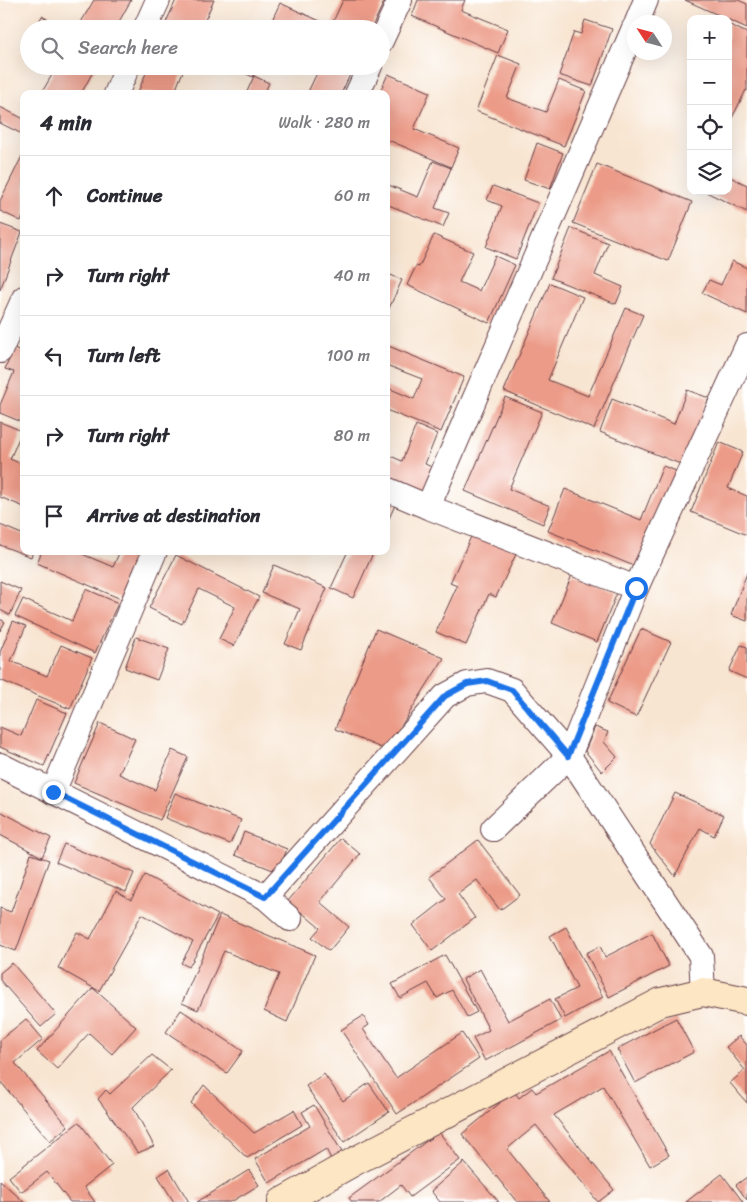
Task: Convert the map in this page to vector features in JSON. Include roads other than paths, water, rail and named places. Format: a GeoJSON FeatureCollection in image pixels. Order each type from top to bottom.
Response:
{"type":"FeatureCollection","features":[{"type":"Feature","properties":{"kind":"street"},"geometry":{"type":"LineString","coordinates":[[149,20],[158,0]]}},
{"type":"Feature","properties":{"kind":"street"},"geometry":{"type":"LineString","coordinates":[[390,22],[400,0]]}},
{"type":"Feature","properties":{"kind":"street"},"geometry":{"type":"LineString","coordinates":[[640,15],[646,0]]}},
{"type":"Feature","properties":{"kind":"street"},"geometry":{"type":"LineString","coordinates":[[428,507],[627,44]]}},
{"type":"Feature","properties":{"kind":"street"},"geometry":{"type":"LineString","coordinates":[[118,90],[124,75]]}},
{"type":"Feature","properties":{"kind":"street"},"geometry":{"type":"LineString","coordinates":[[360,90],[366,75]]}},
{"type":"Feature","properties":{"kind":"street"},"geometry":{"type":"LineString","coordinates":[[0,351],[19,323]]}},
{"type":"Feature","properties":{"kind":"street"},"geometry":{"type":"LineString","coordinates":[[493,830],[568,756],[636,588],[747,346]]}},
{"type":"Feature","properties":{"kind":"street"},"geometry":{"type":"LineString","coordinates":[[390,490],[428,507],[636,588]]}},
{"type":"Feature","properties":{"kind":"street"},"geometry":{"type":"LineString","coordinates":[[53,792],[153,555]]}},
{"type":"Feature","properties":{"kind":"street"},"geometry":{"type":"LineString","coordinates":[[265,897],[445,696],[467,684],[487,681],[512,690],[568,756],[701,956],[703,992]]}},
{"type":"Feature","properties":{"kind":"street"},"geometry":{"type":"LineString","coordinates":[[0,765],[265,897],[290,919]]}},
{"type":"Feature","properties":{"kind":"street"},"geometry":{"type":"LineString","coordinates":[[282,1202],[355,1161],[660,1002],[703,992],[747,1001]]}}]}
